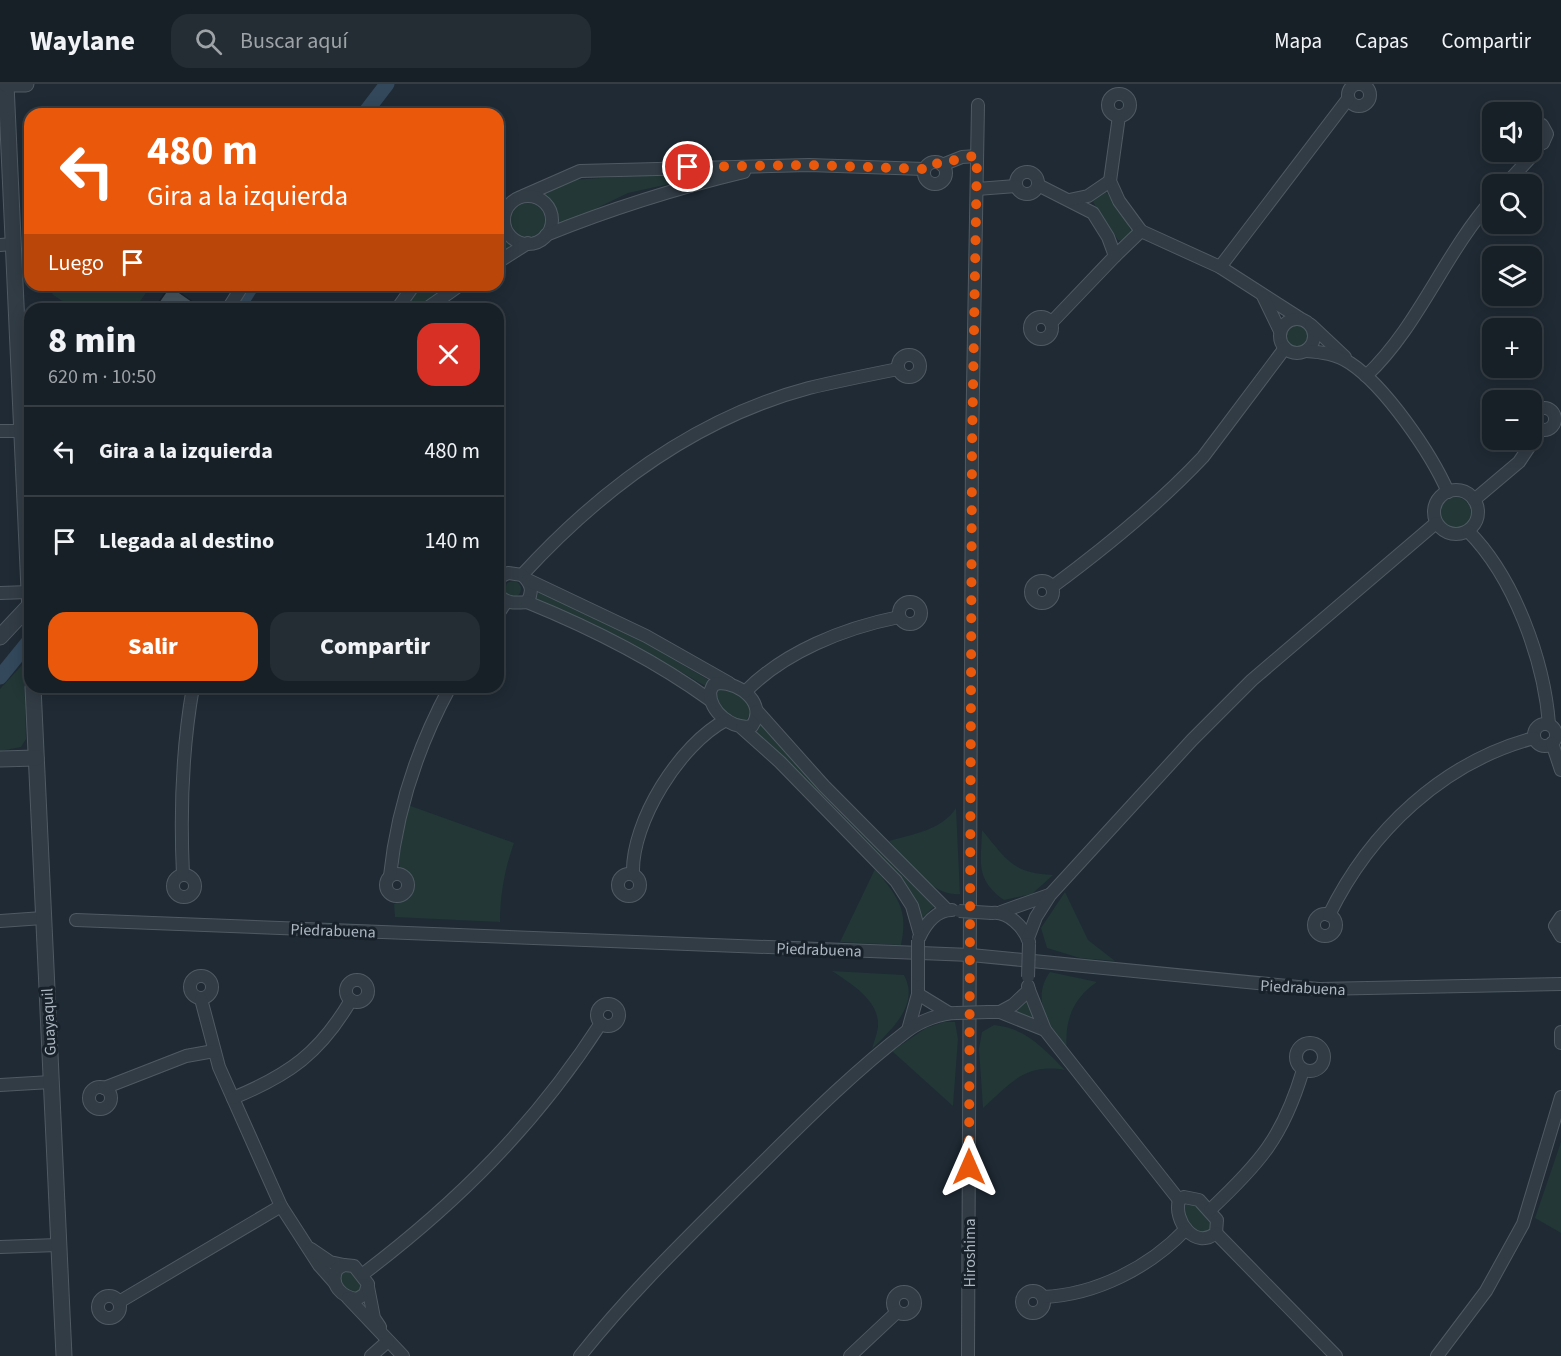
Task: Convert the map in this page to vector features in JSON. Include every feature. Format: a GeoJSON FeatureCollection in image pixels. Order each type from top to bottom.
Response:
{"type":"FeatureCollection","features":[{"type":"Feature","properties":{"kind":"street"},"geometry":{"type":"LineString","coordinates":[[24,401],[7,244],[6,84],[26,84]]}},
{"type":"Feature","properties":{"kind":"street"},"geometry":{"type":"LineString","coordinates":[[1220,267],[1348,99]]}},
{"type":"Feature","properties":{"kind":"street","name":"Hiroshima"},"geometry":{"type":"LineString","coordinates":[[968,1356],[972,458],[978,105]]}},
{"type":"Feature","properties":{"kind":"street"},"geometry":{"type":"LineString","coordinates":[[1119,116],[1110,181],[1119,201],[1141,231],[1220,267],[1306,322],[1366,376],[1401,416],[1441,476],[1448,492]]}},
{"type":"Feature","properties":{"kind":"street"},"geometry":{"type":"LineString","coordinates":[[1542,125],[1547,134],[1542,143]]}},
{"type":"Feature","properties":{"kind":"street"},"geometry":{"type":"LineString","coordinates":[[504,208],[523,196],[580,171],[809,165],[924,169],[932,162],[942,165],[962,157],[977,156]]}},
{"type":"Feature","properties":{"kind":"street"},"geometry":{"type":"LineString","coordinates":[[1515,174],[1526,162]]}},
{"type":"Feature","properties":{"kind":"street"},"geometry":{"type":"LineString","coordinates":[[924,169],[926,180],[936,184],[943,181],[946,175],[942,165]]}},
{"type":"Feature","properties":{"kind":"street"},"geometry":{"type":"LineString","coordinates":[[510,204],[504,218],[508,233],[520,242],[536,242],[546,235],[619,206],[671,189],[766,167]]}},
{"type":"Feature","properties":{"kind":"street"},"geometry":{"type":"LineString","coordinates":[[977,189],[1016,186],[1018,175],[1028,171],[1037,177],[1038,185],[1093,213],[1108,237],[1115,256]]}},
{"type":"Feature","properties":{"kind":"street"},"geometry":{"type":"LineString","coordinates":[[1068,200],[1088,196],[1110,181]]}},
{"type":"Feature","properties":{"kind":"street"},"geometry":{"type":"LineString","coordinates":[[523,196],[538,198],[550,209],[552,225],[546,235]]}},
{"type":"Feature","properties":{"kind":"street"},"geometry":{"type":"LineString","coordinates":[[1366,376],[1394,347],[1460,241],[1482,213]]}},
{"type":"Feature","properties":{"kind":"street"},"geometry":{"type":"LineString","coordinates":[[1051,323],[1141,231]]}},
{"type":"Feature","properties":{"kind":"street"},"geometry":{"type":"LineString","coordinates":[[504,258],[528,243]]}},
{"type":"Feature","properties":{"kind":"street"},"geometry":{"type":"LineString","coordinates":[[434,303],[452,291]]}},
{"type":"Feature","properties":{"kind":"street"},"geometry":{"type":"LineString","coordinates":[[1261,292],[1280,330],[1280,340],[1285,348],[1295,353],[1324,352],[1349,362]]}},
{"type":"Feature","properties":{"kind":"street"},"geometry":{"type":"LineString","coordinates":[[1280,330],[1286,322],[1306,322]]}},
{"type":"Feature","properties":{"kind":"street"},"geometry":{"type":"LineString","coordinates":[[1306,322],[1315,336],[1306,351]]}},
{"type":"Feature","properties":{"kind":"street"},"geometry":{"type":"LineString","coordinates":[[1052,587],[1157,505],[1188,474],[1285,348]]}},
{"type":"Feature","properties":{"kind":"street"},"geometry":{"type":"LineString","coordinates":[[525,577],[567,527],[597,502],[648,464],[696,435],[764,403],[807,389],[898,369]]}},
{"type":"Feature","properties":{"kind":"street"},"geometry":{"type":"LineString","coordinates":[[0,431],[24,429]]}},
{"type":"Feature","properties":{"kind":"street"},"geometry":{"type":"LineString","coordinates":[[1474,500],[1519,462],[1527,450]]}},
{"type":"Feature","properties":{"kind":"street"},"geometry":{"type":"LineString","coordinates":[[1462,491],[1474,500],[1477,506],[1477,520],[1468,531],[1454,534],[1441,529],[1436,523],[1434,508],[1442,495],[1462,491]]}},
{"type":"Feature","properties":{"kind":"street"},"geometry":{"type":"LineString","coordinates":[[1179,1200],[1046,1030],[1029,990],[1028,941],[1036,917],[1050,894],[1192,740],[1252,680],[1436,523]]}},
{"type":"Feature","properties":{"kind":"street"},"geometry":{"type":"LineString","coordinates":[[1468,531],[1489,552],[1515,602],[1539,665],[1549,724],[1556,733],[1552,743],[1561,770]]}},
{"type":"Feature","properties":{"kind":"street"},"geometry":{"type":"LineString","coordinates":[[504,574],[525,577],[646,636],[745,692],[757,711],[832,794],[953,910]]}},
{"type":"Feature","properties":{"kind":"street"},"geometry":{"type":"LineString","coordinates":[[525,577],[531,595],[527,602]]}},
{"type":"Feature","properties":{"kind":"street"},"geometry":{"type":"LineString","coordinates":[[0,593],[24,597]]}},
{"type":"Feature","properties":{"kind":"street"},"geometry":{"type":"LineString","coordinates":[[504,599],[527,602],[618,643],[673,674],[710,700],[726,720],[742,728],[780,762],[896,881],[912,906],[919,937],[918,994],[908,1030]]}},
{"type":"Feature","properties":{"kind":"street"},"geometry":{"type":"LineString","coordinates":[[0,637],[24,605]]}},
{"type":"Feature","properties":{"kind":"street"},"geometry":{"type":"LineString","coordinates":[[745,692],[772,668],[807,649],[861,626],[899,617]]}},
{"type":"Feature","properties":{"kind":"street"},"geometry":{"type":"LineString","coordinates":[[710,700],[713,685],[729,683]]}},
{"type":"Feature","properties":{"kind":"street","name":"Guayaquil"},"geometry":{"type":"LineString","coordinates":[[33,693],[64,1356]]}},
{"type":"Feature","properties":{"kind":"street"},"geometry":{"type":"LineString","coordinates":[[183,874],[182,774],[186,724],[192,693]]}},
{"type":"Feature","properties":{"kind":"street"},"geometry":{"type":"LineString","coordinates":[[390,876],[394,842],[405,790],[447,693]]}},
{"type":"Feature","properties":{"kind":"street"},"geometry":{"type":"LineString","coordinates":[[742,728],[752,726],[757,718],[757,711]]}},
{"type":"Feature","properties":{"kind":"street"},"geometry":{"type":"LineString","coordinates":[[633,874],[635,843],[656,796],[688,750],[726,720]]}},
{"type":"Feature","properties":{"kind":"street"},"geometry":{"type":"LineString","coordinates":[[1534,738],[1536,728],[1549,724]]}},
{"type":"Feature","properties":{"kind":"street"},"geometry":{"type":"LineString","coordinates":[[1534,738],[1542,745],[1552,743]]}},
{"type":"Feature","properties":{"kind":"street"},"geometry":{"type":"LineString","coordinates":[[1329,915],[1345,882],[1371,847],[1426,793],[1473,760],[1493,750],[1534,738]]}},
{"type":"Feature","properties":{"kind":"street"},"geometry":{"type":"LineString","coordinates":[[0,759],[36,758]]}},
{"type":"Feature","properties":{"kind":"street"},"geometry":{"type":"LineString","coordinates":[[997,913],[1024,906],[1050,894]]}},
{"type":"Feature","properties":{"kind":"street"},"geometry":{"type":"LineString","coordinates":[[919,937],[928,921],[953,910],[997,913],[1011,918],[1028,941]]}},
{"type":"Feature","properties":{"kind":"street"},"geometry":{"type":"LineString","coordinates":[[1561,917],[1555,926],[1561,936]]}},
{"type":"Feature","properties":{"kind":"street"},"geometry":{"type":"LineString","coordinates":[[0,921],[43,918]]}},
{"type":"Feature","properties":{"kind":"street","name":"Piedrabuena"},"geometry":{"type":"LineString","coordinates":[[76,920],[971,955],[1292,988],[1352,990],[1561,984]]}},
{"type":"Feature","properties":{"kind":"street"},"geometry":{"type":"LineString","coordinates":[[994,1012],[1013,1005],[1029,990]]}},
{"type":"Feature","properties":{"kind":"street"},"geometry":{"type":"LineString","coordinates":[[918,994],[953,1012]]}},
{"type":"Feature","properties":{"kind":"street"},"geometry":{"type":"LineString","coordinates":[[201,999],[214,1051],[281,1206],[335,1283],[403,1356]]}},
{"type":"Feature","properties":{"kind":"street"},"geometry":{"type":"LineString","coordinates":[[233,1098],[289,1072],[330,1033],[351,1000]]}},
{"type":"Feature","properties":{"kind":"street"},"geometry":{"type":"LineString","coordinates":[[580,1356],[615,1312],[768,1158],[908,1030],[953,1012],[994,1012],[1046,1030]]}},
{"type":"Feature","properties":{"kind":"street"},"geometry":{"type":"LineString","coordinates":[[348,1298],[357,1299],[364,1294],[365,1279],[462,1193],[538,1113],[601,1023]]}},
{"type":"Feature","properties":{"kind":"street"},"geometry":{"type":"LineString","coordinates":[[1561,1032],[1561,1043]]}},
{"type":"Feature","properties":{"kind":"street"},"geometry":{"type":"LineString","coordinates":[[104,1088],[186,1056],[214,1051]]}},
{"type":"Feature","properties":{"kind":"street"},"geometry":{"type":"LineString","coordinates":[[1210,1210],[1250,1173],[1267,1152],[1293,1102],[1303,1070]]}},
{"type":"Feature","properties":{"kind":"street"},"geometry":{"type":"LineString","coordinates":[[0,1085],[51,1082]]}},
{"type":"Feature","properties":{"kind":"street"},"geometry":{"type":"LineString","coordinates":[[1445,1354],[1486,1291],[1523,1224],[1561,1097]]}},
{"type":"Feature","properties":{"kind":"street"},"geometry":{"type":"LineString","coordinates":[[1179,1200],[1190,1197],[1210,1210],[1217,1220],[1216,1233],[1336,1356]]}},
{"type":"Feature","properties":{"kind":"street"},"geometry":{"type":"LineString","coordinates":[[1179,1200],[1176,1210],[1186,1229],[1202,1239],[1216,1233]]}},
{"type":"Feature","properties":{"kind":"street"},"geometry":{"type":"LineString","coordinates":[[119,1302],[281,1206]]}},
{"type":"Feature","properties":{"kind":"street"},"geometry":{"type":"LineString","coordinates":[[1043,1297],[1081,1292],[1152,1261],[1186,1229]]}},
{"type":"Feature","properties":{"kind":"street"},"geometry":{"type":"LineString","coordinates":[[0,1247],[58,1245]]}},
{"type":"Feature","properties":{"kind":"street"},"geometry":{"type":"LineString","coordinates":[[308,1247],[330,1262],[354,1266],[365,1279],[374,1318],[388,1341]]}},
{"type":"Feature","properties":{"kind":"street"},"geometry":{"type":"LineString","coordinates":[[335,1283],[333,1278],[337,1269],[344,1265]]}},
{"type":"Feature","properties":{"kind":"street"},"geometry":{"type":"LineString","coordinates":[[850,1356],[897,1312]]}},
{"type":"Feature","properties":{"kind":"street"},"geometry":{"type":"LineString","coordinates":[[370,1356],[388,1341]]}},
{"type":"Feature","properties":{"kind":"green space"},"geometry":{"type":"Polygon","coordinates":[[[658,174],[715,174],[628,193],[556,228],[552,209],[548,201],[540,194],[572,180],[658,174]]]}},
{"type":"Feature","properties":{"kind":"green space"},"geometry":{"type":"Polygon","coordinates":[[[1101,191],[1106,192],[1113,201],[1131,231],[1123,241],[1118,240],[1093,202],[1101,191]]]}},
{"type":"Feature","properties":{"kind":"green space"},"geometry":{"type":"Polygon","coordinates":[[[528,203],[540,208],[545,220],[540,232],[528,237],[516,232],[511,220],[516,208],[528,203]]]}},
{"type":"Feature","properties":{"kind":"green space"},"geometry":{"type":"Polygon","coordinates":[[[504,235],[516,246],[504,253],[504,235]]]}},
{"type":"Feature","properties":{"kind":"green space"},"geometry":{"type":"Polygon","coordinates":[[[54,291],[147,291],[139,303],[65,303],[52,294],[54,291]]]}},
{"type":"Feature","properties":{"kind":"green space"},"geometry":{"type":"Polygon","coordinates":[[[418,291],[440,291],[424,303],[409,303],[418,291]]]}},
{"type":"Feature","properties":{"kind":"green space"},"geometry":{"type":"Polygon","coordinates":[[[1296,324],[1304,328],[1308,336],[1304,344],[1296,348],[1288,344],[1284,336],[1288,328],[1296,324]]]}},
{"type":"Feature","properties":{"kind":"green space"},"geometry":{"type":"Polygon","coordinates":[[[1455,497],[1466,502],[1471,513],[1466,524],[1455,529],[1444,524],[1439,513],[1444,502],[1455,497]]]}},
{"type":"Feature","properties":{"kind":"green space"},"geometry":{"type":"Polygon","coordinates":[[[513,581],[519,583],[521,589],[519,595],[513,597],[507,595],[505,589],[507,583],[513,581]]]}},
{"type":"Feature","properties":{"kind":"green space"},"geometry":{"type":"Polygon","coordinates":[[[539,592],[635,637],[712,682],[707,687],[631,643],[536,598],[539,592]]]}},
{"type":"Feature","properties":{"kind":"green space"},"geometry":{"type":"Polygon","coordinates":[[[24,663],[26,739],[21,747],[0,751],[0,689],[24,663]]]}},
{"type":"Feature","properties":{"kind":"green space"},"geometry":{"type":"Polygon","coordinates":[[[725,687],[743,697],[751,711],[747,719],[742,722],[727,714],[718,702],[716,691],[725,687]]]}},
{"type":"Feature","properties":{"kind":"green space"},"geometry":{"type":"Polygon","coordinates":[[[760,724],[902,875],[935,906],[922,918],[900,879],[752,731],[760,724]]]}},
{"type":"Feature","properties":{"kind":"green space"},"geometry":{"type":"Polygon","coordinates":[[[405,804],[514,843],[504,882],[500,922],[395,917],[394,904],[410,898],[413,879],[400,867],[397,859],[405,804]]]}},
{"type":"Feature","properties":{"kind":"green space"},"geometry":{"type":"Polygon","coordinates":[[[956,808],[960,894],[939,890],[930,884],[889,841],[935,826],[956,808]]]}},
{"type":"Feature","properties":{"kind":"green space"},"geometry":{"type":"Polygon","coordinates":[[[982,830],[1011,863],[1028,872],[1053,875],[1032,894],[1004,900],[988,885],[984,877],[981,861],[982,830]]]}},
{"type":"Feature","properties":{"kind":"green space"},"geometry":{"type":"Polygon","coordinates":[[[875,869],[895,895],[902,912],[901,945],[840,942],[875,869]]]}},
{"type":"Feature","properties":{"kind":"green space"},"geometry":{"type":"Polygon","coordinates":[[[1065,892],[1088,940],[1115,961],[1080,958],[1047,948],[1041,928],[1065,892]]]}},
{"type":"Feature","properties":{"kind":"green space"},"geometry":{"type":"Polygon","coordinates":[[[832,971],[904,975],[909,996],[906,1006],[888,1033],[872,1049],[878,1025],[874,1008],[862,993],[832,971]]]}},
{"type":"Feature","properties":{"kind":"green space"},"geometry":{"type":"Polygon","coordinates":[[[1050,972],[1097,982],[1081,996],[1072,1012],[1067,1030],[1067,1051],[1054,1033],[1042,1003],[1044,982],[1050,972]]]}},
{"type":"Feature","properties":{"kind":"green space"},"geometry":{"type":"Polygon","coordinates":[[[1026,1000],[1036,1022],[1011,1010],[1026,1000]]]}},
{"type":"Feature","properties":{"kind":"green space"},"geometry":{"type":"Polygon","coordinates":[[[944,1022],[955,1022],[958,1039],[953,1106],[892,1051],[926,1028],[944,1022]]]}},
{"type":"Feature","properties":{"kind":"green space"},"geometry":{"type":"Polygon","coordinates":[[[994,1025],[1016,1030],[1033,1040],[1065,1070],[1039,1069],[1029,1072],[1011,1083],[983,1108],[979,1049],[982,1032],[994,1025]]]}},
{"type":"Feature","properties":{"kind":"green space"},"geometry":{"type":"Polygon","coordinates":[[[1561,1142],[1561,1233],[1535,1218],[1561,1142]]]}},
{"type":"Feature","properties":{"kind":"green space"},"geometry":{"type":"Polygon","coordinates":[[[1183,1203],[1197,1205],[1213,1222],[1210,1232],[1197,1232],[1186,1223],[1183,1203]]]}},
{"type":"Feature","properties":{"kind":"green space"},"geometry":{"type":"Polygon","coordinates":[[[353,1269],[362,1281],[360,1294],[344,1290],[338,1276],[341,1272],[353,1269]]]}},
{"type":"Feature","properties":{"kind":"building"},"geometry":{"type":"Polygon","coordinates":[[[167,291],[177,291],[194,303],[158,303],[167,291]]]}},
{"type":"Feature","properties":{"kind":"waterway"},"geometry":{"type":"LineString","coordinates":[[369,108],[387,84]]}},
{"type":"Feature","properties":{"kind":"waterway"},"geometry":{"type":"LineString","coordinates":[[241,303],[248,291]]}},
{"type":"Feature","properties":{"kind":"waterway"},"geometry":{"type":"LineString","coordinates":[[0,677],[24,647]]}},
{"type":"Feature","properties":{"kind":"route"},"geometry":{"type":"LineString","coordinates":[[688,167],[809,165],[924,169],[932,162],[942,165],[962,157],[977,156],[972,446],[969,1167]]}}]}
